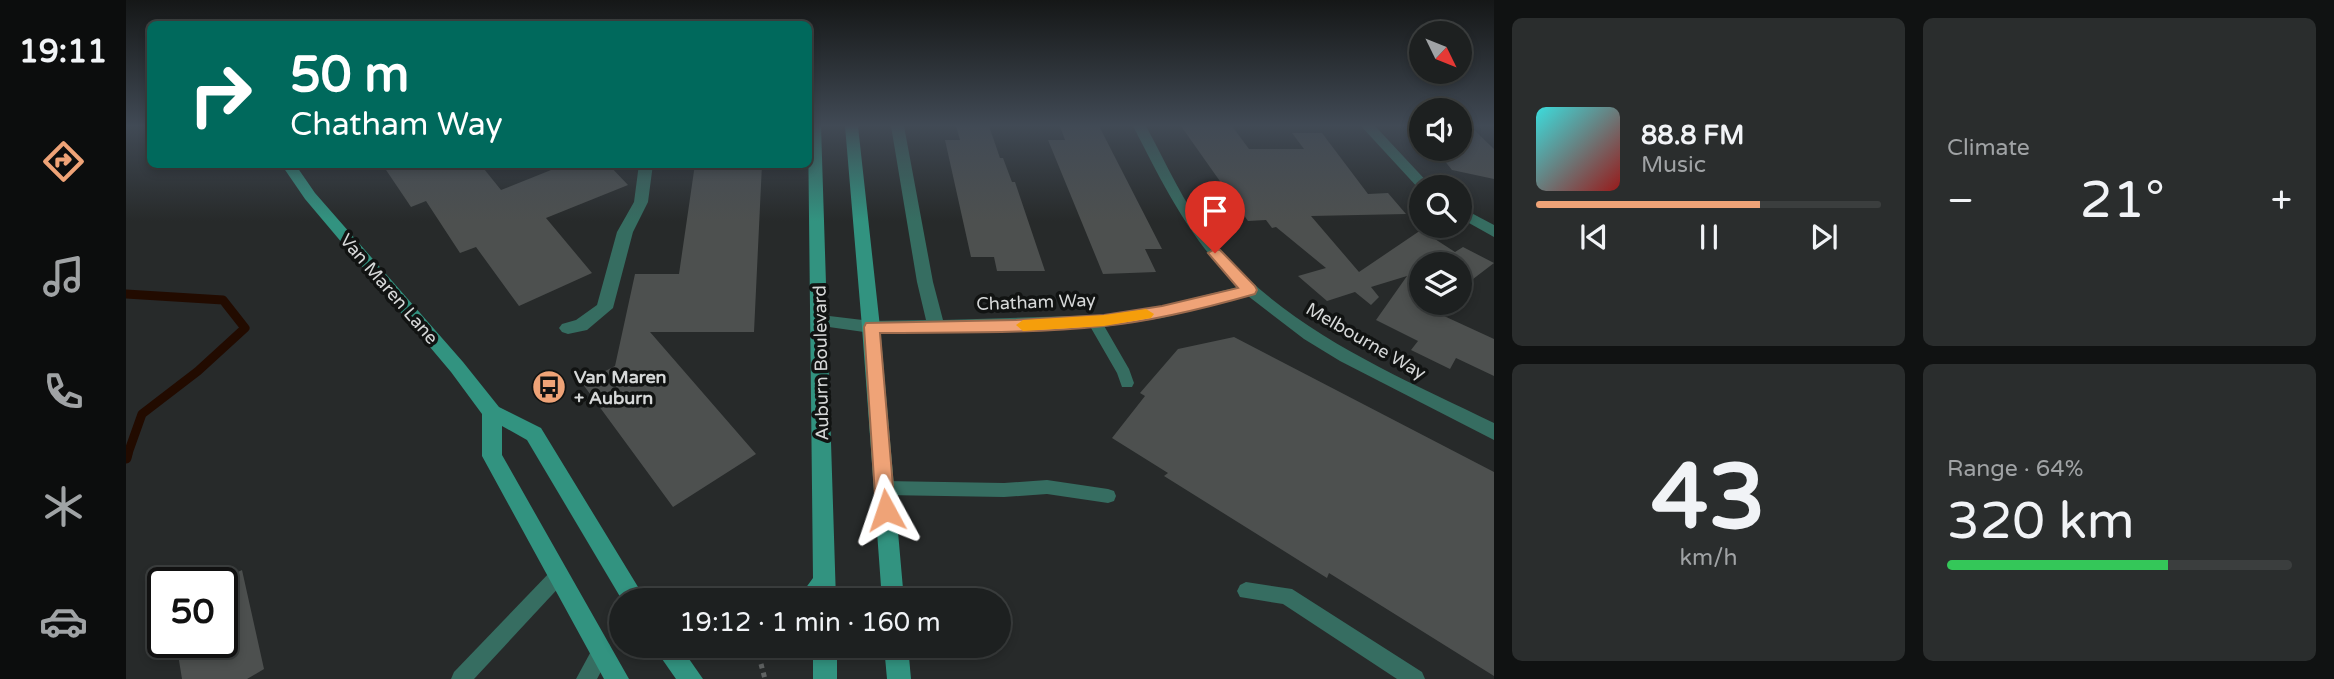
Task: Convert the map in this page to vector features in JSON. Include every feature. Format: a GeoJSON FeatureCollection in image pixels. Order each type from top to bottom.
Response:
{"type":"FeatureCollection","features":[{"type":"Feature","properties":{"kind":"main road","name":"Auburn Boulevard"},"geometry":{"type":"LineString","coordinates":[[815,158],[821,321],[825,588]]}},
{"type":"Feature","properties":{"kind":"main road"},"geometry":{"type":"LineString","coordinates":[[854,158],[872,327],[892,588]]}},
{"type":"Feature","properties":{"kind":"main road","name":"Van Maren Lane"},"geometry":{"type":"LineString","coordinates":[[291,168],[318,206],[457,367],[492,412],[534,434],[628,588]]}},
{"type":"Feature","properties":{"kind":"main road"},"geometry":{"type":"LineString","coordinates":[[492,412],[492,456],[617,679]]}},
{"type":"Feature","properties":{"kind":"main road"},"geometry":{"type":"LineString","coordinates":[[675,658],[691,679]]}},
{"type":"Feature","properties":{"kind":"main road"},"geometry":{"type":"LineString","coordinates":[[825,658],[825,679]]}},
{"type":"Feature","properties":{"kind":"main road"},"geometry":{"type":"LineString","coordinates":[[897,658],[899,679]]}},
{"type":"Feature","properties":{"kind":"street"},"geometry":{"type":"LineString","coordinates":[[903,158],[925,282],[936,325]]}},
{"type":"Feature","properties":{"kind":"street","name":"Melbourne Way"},"geometry":{"type":"LineString","coordinates":[[1156,158],[1194,226],[1249,290],[1339,352],[1494,432]]}},
{"type":"Feature","properties":{"kind":"street"},"geometry":{"type":"LineString","coordinates":[[1397,158],[1414,175]]}},
{"type":"Feature","properties":{"kind":"street"},"geometry":{"type":"LineString","coordinates":[[568,328],[581,326],[605,308],[625,232],[641,201],[646,168]]}},
{"type":"Feature","properties":{"kind":"street"},"geometry":{"type":"LineString","coordinates":[[1472,219],[1494,232]]}},
{"type":"Feature","properties":{"kind":"street","name":"Chatham Way"},"geometry":{"type":"LineString","coordinates":[[821,321],[872,327],[1016,326],[1094,321],[1162,312],[1249,290]]}},
{"type":"Feature","properties":{"kind":"lane"},"geometry":{"type":"LineString","coordinates":[[1094,321],[1127,383]]}},
{"type":"Feature","properties":{"kind":"lane"},"geometry":{"type":"LineString","coordinates":[[884,488],[1004,489],[1047,486],[1108,496]]}},
{"type":"Feature","properties":{"kind":"lane"},"geometry":{"type":"LineString","coordinates":[[461,679],[558,576]]}},
{"type":"Feature","properties":{"kind":"lane"},"geometry":{"type":"LineString","coordinates":[[1247,591],[1286,595],[1415,679]]}},
{"type":"Feature","properties":{"kind":"lane"},"geometry":{"type":"LineString","coordinates":[[586,679],[602,651]]}},
{"type":"Feature","properties":{"kind":"path"},"geometry":{"type":"LineString","coordinates":[[761,664],[765,679]]}},
{"type":"Feature","properties":{"kind":"building"},"geometry":{"type":"Polygon","coordinates":[[[949,158],[1003,158],[1012,182],[1015,182],[1045,271],[997,271],[994,257],[971,257],[949,158]]]}},
{"type":"Feature","properties":{"kind":"building"},"geometry":{"type":"Polygon","coordinates":[[[1055,158],[1115,158],[1162,249],[1145,249],[1156,272],[1103,274],[1055,158]]]}},
{"type":"Feature","properties":{"kind":"building"},"geometry":{"type":"Polygon","coordinates":[[[1203,158],[1341,158],[1368,194],[1388,193],[1406,214],[1311,216],[1359,272],[1409,238],[1433,238],[1455,252],[1409,252],[1409,315],[1442,315],[1494,339],[1494,376],[1456,358],[1450,369],[1411,350],[1418,341],[1376,320],[1407,276],[1371,287],[1379,297],[1371,305],[1355,292],[1327,301],[1298,276],[1326,268],[1276,227],[1272,228],[1266,220],[1248,221],[1203,158]]]}},
{"type":"Feature","properties":{"kind":"building"},"geometry":{"type":"Polygon","coordinates":[[[1494,158],[1494,179],[1452,170],[1445,161],[1494,158]]]}},
{"type":"Feature","properties":{"kind":"building"},"geometry":{"type":"Polygon","coordinates":[[[385,168],[483,168],[501,190],[556,168],[612,168],[628,185],[546,218],[592,273],[519,306],[476,247],[460,253],[426,201],[411,207],[385,168]]]}},
{"type":"Feature","properties":{"kind":"building"},"geometry":{"type":"Polygon","coordinates":[[[694,168],[762,168],[754,332],[650,332],[756,454],[673,507],[582,383],[615,366],[635,274],[679,274],[694,168]]]}},
{"type":"Feature","properties":{"kind":"building"},"geometry":{"type":"Polygon","coordinates":[[[1463,247],[1494,263],[1472,280],[1472,252],[1455,252],[1463,247]]]}},
{"type":"Feature","properties":{"kind":"building"},"geometry":{"type":"Polygon","coordinates":[[[1234,337],[1494,472],[1494,676],[1329,573],[1327,578],[1164,476],[1168,473],[1112,438],[1145,396],[1140,393],[1178,349],[1234,337]]]}},
{"type":"Feature","properties":{"kind":"building"},"geometry":{"type":"Polygon","coordinates":[[[242,570],[264,669],[247,679],[182,679],[179,658],[238,658],[238,572],[242,570]]]}},
{"type":"Feature","properties":{"kind":"waterway"},"geometry":{"type":"LineString","coordinates":[[126,294],[223,300],[245,328],[198,371],[142,414],[127,456]]}},
{"type":"Feature","properties":{"kind":"waterway"},"geometry":{"type":"LineString","coordinates":[[126,458],[127,454]]}},
{"type":"Feature","properties":{"kind":"slow traffic"},"geometry":{"type":"LineString","coordinates":[[1023,325],[1104,321],[1146,314]]}},
{"type":"Feature","properties":{"kind":"place","name":"Van Maren + Auburn"},"geometry":{"type":"Point","coordinates":[549,387]}},
{"type":"Feature","properties":{"kind":"route"},"geometry":{"type":"LineString","coordinates":[[886,510],[872,327],[1016,326],[1104,321],[1162,312],[1219,295],[1249,290],[1215,253]]}}]}
